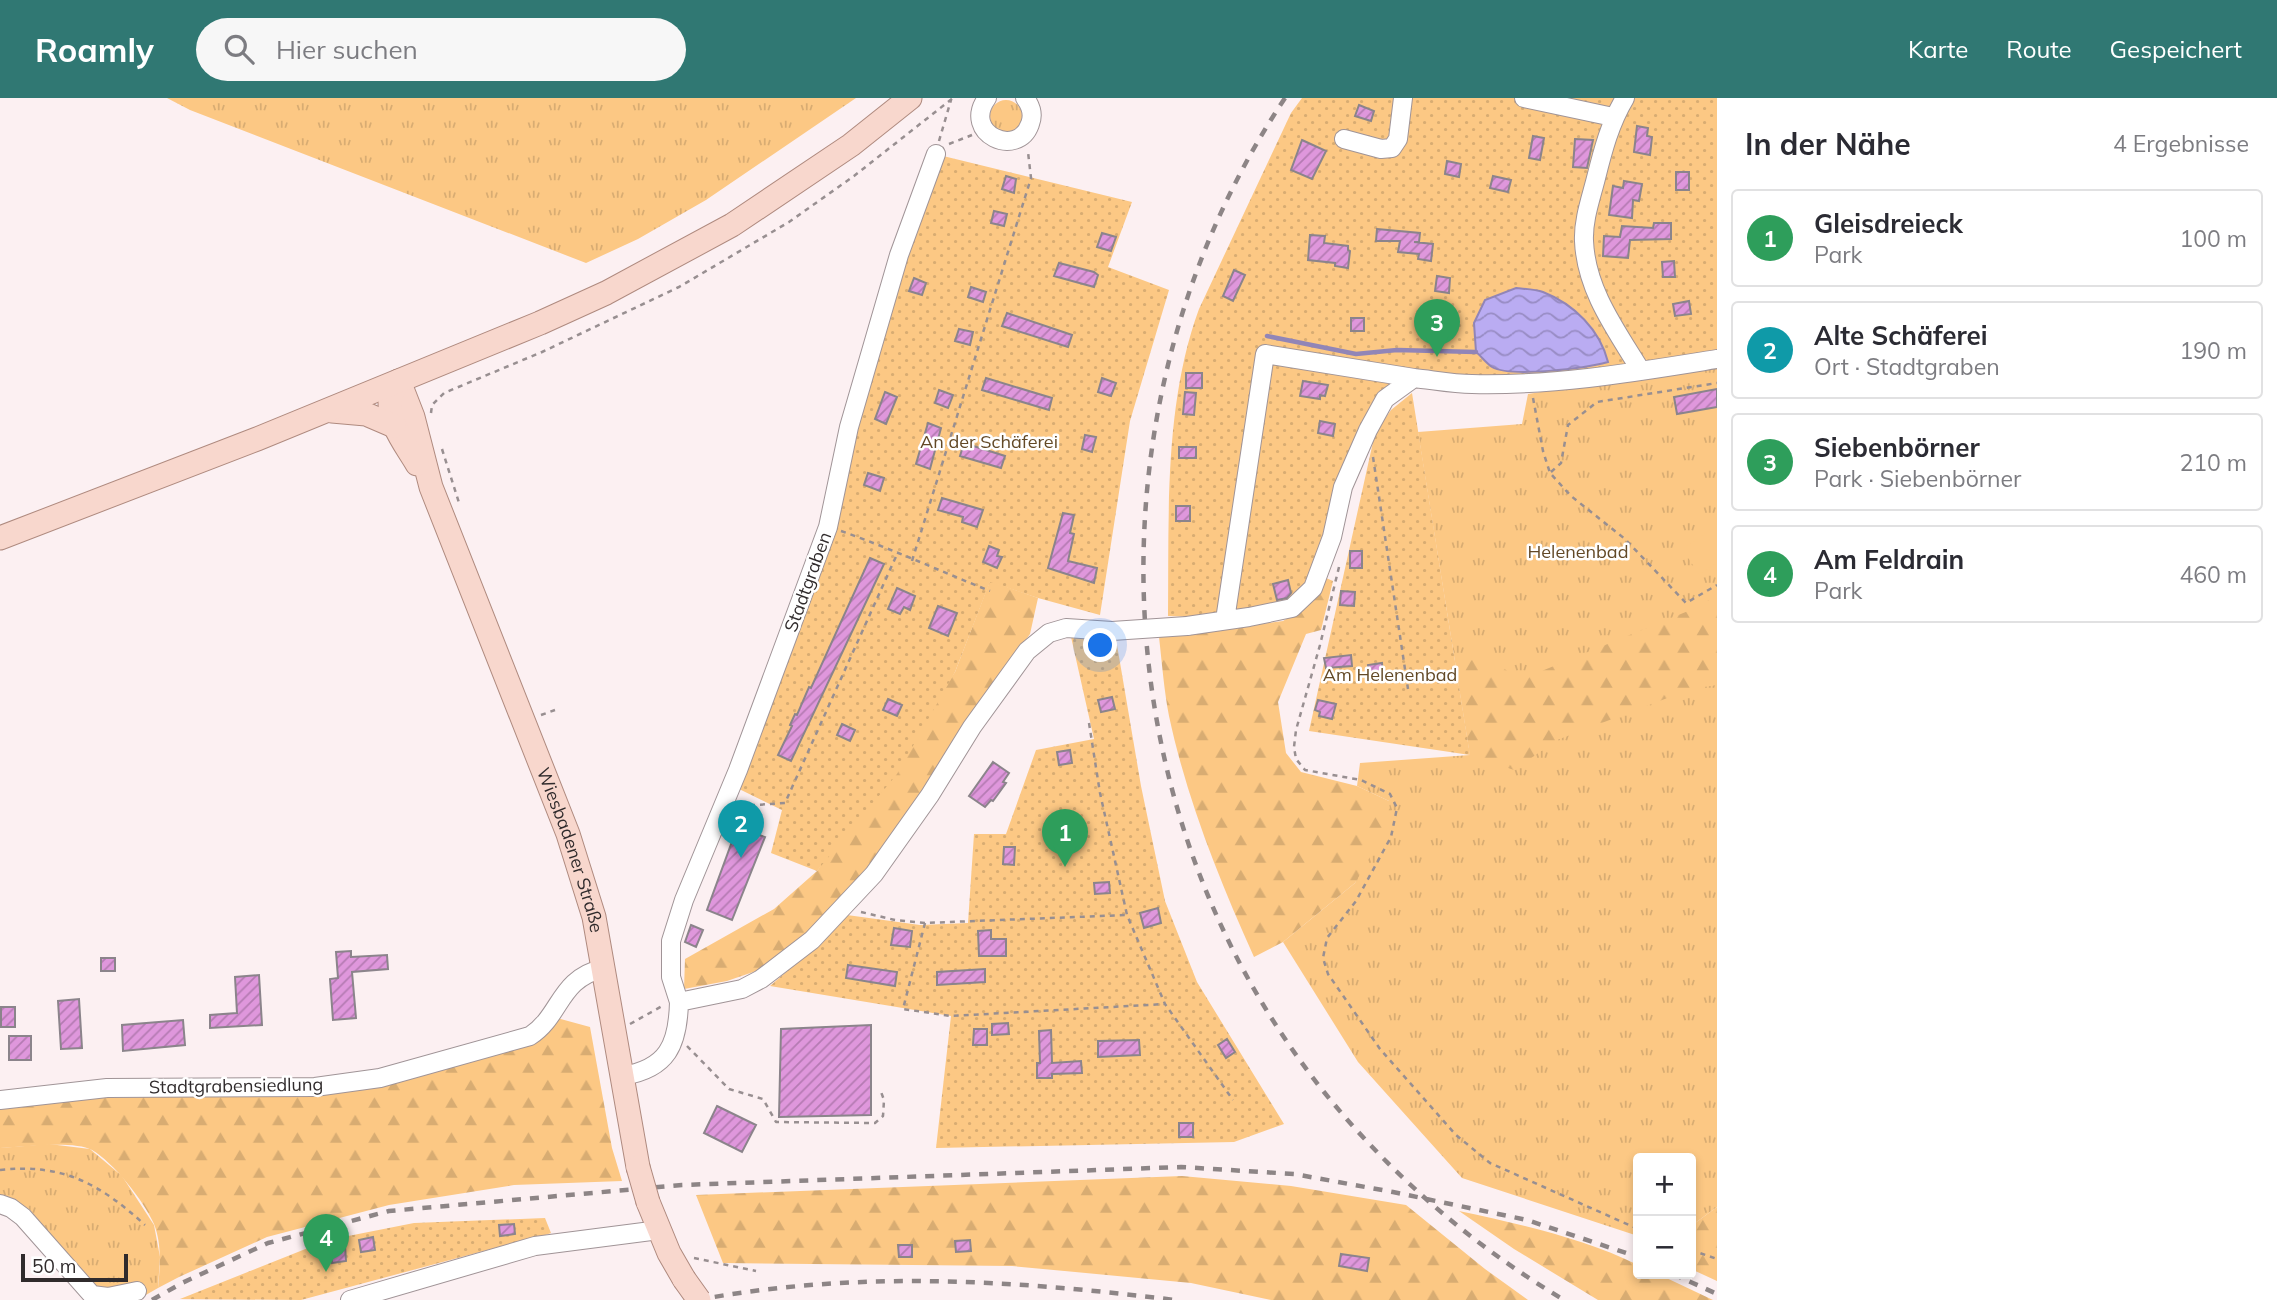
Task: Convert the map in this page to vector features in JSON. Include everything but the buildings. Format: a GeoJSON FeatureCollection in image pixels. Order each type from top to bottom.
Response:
{"type":"FeatureCollection","features":[{"type":"Feature","properties":{"kind":"main road"},"geometry":{"type":"LineString","coordinates":[[0,538],[326,411],[606,293],[732,225],[852,145],[909,98]]}},
{"type":"Feature","properties":{"kind":"main road"},"geometry":{"type":"LineString","coordinates":[[326,411],[366,414],[394,426],[391,397],[399,381]]}},
{"type":"Feature","properties":{"kind":"main road","name":"Wiesbadener Straße"},"geometry":{"type":"LineString","coordinates":[[399,381],[413,417],[431,487],[568,834],[594,917],[638,1167],[659,1230],[684,1267],[699,1300]]}},
{"type":"Feature","properties":{"kind":"main road","name":"Wiesbadener Straße"},"geometry":{"type":"LineString","coordinates":[[394,426],[431,487]]}},
{"type":"Feature","properties":{"kind":"street"},"geometry":{"type":"LineString","coordinates":[[987,98],[980,115],[985,130],[999,140],[1007,141],[1023,135],[1028,130],[1032,116],[1025,98]]}},
{"type":"Feature","properties":{"kind":"street"},"geometry":{"type":"LineString","coordinates":[[1344,139],[1381,149],[1392,148],[1398,139],[1403,98]]}},
{"type":"Feature","properties":{"kind":"street"},"geometry":{"type":"LineString","coordinates":[[1524,98],[1613,117]]}},
{"type":"Feature","properties":{"kind":"street"},"geometry":{"type":"LineString","coordinates":[[1625,98],[1613,117],[1588,208],[1584,239],[1587,269],[1597,298],[1641,371]]}},
{"type":"Feature","properties":{"kind":"street","name":"Stadtgraben"},"geometry":{"type":"LineString","coordinates":[[675,1040],[679,999],[671,977],[671,941],[684,900],[828,527],[853,414],[899,256],[936,152]]}},
{"type":"Feature","properties":{"kind":"street"},"geometry":{"type":"LineString","coordinates":[[1225,620],[1265,354],[1414,378],[1470,384],[1530,383],[1641,371],[1717,359]]}},
{"type":"Feature","properties":{"kind":"street"},"geometry":{"type":"LineString","coordinates":[[679,999],[742,989],[761,979],[812,940],[874,874],[922,806],[972,727],[1027,651],[1049,633],[1066,628],[1112,631],[1187,626],[1292,608],[1313,588],[1332,537],[1343,487],[1368,430],[1385,399],[1414,378]]}},
{"type":"Feature","properties":{"kind":"street","name":"Stadtgrabensiedlung"},"geometry":{"type":"LineString","coordinates":[[0,1100],[107,1088],[315,1087],[380,1078],[530,1036],[548,1022],[566,989],[589,973],[604,968]]}},
{"type":"Feature","properties":{"kind":"street"},"geometry":{"type":"LineString","coordinates":[[622,1076],[635,1074],[662,1059],[669,1053],[675,1040]]}},
{"type":"Feature","properties":{"kind":"street"},"geometry":{"type":"LineString","coordinates":[[0,1203],[23,1217],[92,1295],[98,1298],[137,1291]]}},
{"type":"Feature","properties":{"kind":"street"},"geometry":{"type":"LineString","coordinates":[[350,1300],[535,1246],[659,1230]]}},
{"type":"Feature","properties":{"kind":"path"},"geometry":{"type":"LineString","coordinates":[[936,152],[952,98]]}},
{"type":"Feature","properties":{"kind":"path"},"geometry":{"type":"LineString","coordinates":[[433,423],[432,405],[443,393],[542,352],[679,287],[789,222],[854,176],[952,98]]}},
{"type":"Feature","properties":{"kind":"path"},"geometry":{"type":"LineString","coordinates":[[936,152],[985,130]]}},
{"type":"Feature","properties":{"kind":"path"},"geometry":{"type":"LineString","coordinates":[[912,561],[1031,178],[1030,160],[1023,135]]}},
{"type":"Feature","properties":{"kind":"path"},"geometry":{"type":"LineString","coordinates":[[1530,383],[1543,451],[1550,472],[1571,496],[1625,539],[1686,603],[1717,585]]}},
{"type":"Feature","properties":{"kind":"path"},"geometry":{"type":"LineString","coordinates":[[1550,472],[1561,463],[1568,425],[1597,402],[1717,383]]}},
{"type":"Feature","properties":{"kind":"path"},"geometry":{"type":"LineString","coordinates":[[1368,430],[1408,689]]}},
{"type":"Feature","properties":{"kind":"path"},"geometry":{"type":"LineString","coordinates":[[442,449],[462,513]]}},
{"type":"Feature","properties":{"kind":"path"},"geometry":{"type":"LineString","coordinates":[[828,527],[898,552],[912,561],[990,591]]}},
{"type":"Feature","properties":{"kind":"path"},"geometry":{"type":"LineString","coordinates":[[722,807],[785,803],[898,552]]}},
{"type":"Feature","properties":{"kind":"path"},"geometry":{"type":"LineString","coordinates":[[1341,558],[1321,645],[1296,730],[1296,759],[1305,769],[1361,780],[1390,794],[1396,808],[1391,837],[1356,901],[1327,938],[1323,958],[1328,974],[1380,1049],[1456,1135],[1490,1163],[1633,1227]]}},
{"type":"Feature","properties":{"kind":"path"},"geometry":{"type":"LineString","coordinates":[[1089,723],[1100,793],[1127,915],[1165,1004],[1233,1100]]}},
{"type":"Feature","properties":{"kind":"path"},"geometry":{"type":"LineString","coordinates":[[845,906],[869,915],[925,923],[1127,915]]}},
{"type":"Feature","properties":{"kind":"path"},"geometry":{"type":"LineString","coordinates":[[925,923],[904,1009],[951,1016],[1165,1004]]}},
{"type":"Feature","properties":{"kind":"path"},"geometry":{"type":"LineString","coordinates":[[626,1015],[629,1025],[679,999]]}},
{"type":"Feature","properties":{"kind":"path"},"geometry":{"type":"LineString","coordinates":[[675,1040],[684,1043],[729,1090],[763,1099],[776,1122],[875,1123],[883,1116],[884,1100],[880,1089]]}},
{"type":"Feature","properties":{"kind":"path"},"geometry":{"type":"LineString","coordinates":[[0,1170],[42,1170],[87,1181],[119,1201],[145,1225]]}},
{"type":"Feature","properties":{"kind":"path"},"geometry":{"type":"LineString","coordinates":[[1696,1252],[1717,1259]]}},
{"type":"Feature","properties":{"kind":"path"},"geometry":{"type":"LineString","coordinates":[[684,1267],[755,1271]]}},
{"type":"Feature","properties":{"kind":"green space"},"geometry":{"type":"Polygon","coordinates":[[[167,98],[856,98],[706,200],[638,239],[586,263],[190,110],[167,98]]]}},
{"type":"Feature","properties":{"kind":"green space"},"geometry":{"type":"Polygon","coordinates":[[[1302,98],[1717,98],[1717,353],[1524,378],[1412,375],[1379,400],[1313,588],[1292,608],[1193,617],[1168,616],[1171,461],[1174,422],[1188,345],[1199,309],[1291,113],[1302,98]]]}},
{"type":"Feature","properties":{"kind":"green space"},"geometry":{"type":"Polygon","coordinates":[[[1006,100],[1017,105],[1022,116],[1017,127],[1006,132],[995,127],[990,116],[995,105],[1006,100]]]}},
{"type":"Feature","properties":{"kind":"green space","name":"An der Schäferei"},"geometry":{"type":"Polygon","coordinates":[[[939,155],[1132,202],[1108,267],[1169,290],[1130,421],[1100,615],[990,582],[955,672],[897,774],[817,871],[771,853],[782,810],[735,787],[939,155]]]}},
{"type":"Feature","properties":{"kind":"green space","name":"Helenenbad"},"geometry":{"type":"Polygon","coordinates":[[[1717,364],[1717,1207],[1696,1222],[1696,1153],[1633,1153],[1633,1234],[1462,1178],[1358,1062],[1283,942],[1355,883],[1389,801],[1357,786],[1360,763],[1470,755],[1418,432],[1522,424],[1528,394],[1717,364]]]}},
{"type":"Feature","properties":{"kind":"green space","name":"Am Helenenbad"},"geometry":{"type":"Polygon","coordinates":[[[1412,393],[1470,755],[1309,731],[1375,433],[1391,410],[1412,393]]]}},
{"type":"Feature","properties":{"kind":"green space"},"geometry":{"type":"Polygon","coordinates":[[[1717,526],[1717,563],[1699,574],[1682,549],[1717,526]]]}},
{"type":"Feature","properties":{"kind":"green space"},"geometry":{"type":"Polygon","coordinates":[[[1326,578],[1333,581],[1321,630],[1306,634],[1278,702],[1286,753],[1301,772],[1357,786],[1389,801],[1391,820],[1355,883],[1283,942],[1254,957],[1216,869],[1185,778],[1169,716],[1159,637],[1283,621],[1310,604],[1326,578]]]}},
{"type":"Feature","properties":{"kind":"green space"},"geometry":{"type":"Polygon","coordinates":[[[990,581],[1038,598],[1030,634],[860,880],[815,927],[762,969],[727,981],[684,989],[685,959],[774,909],[817,871],[955,672],[990,581]]]}},
{"type":"Feature","properties":{"kind":"green space"},"geometry":{"type":"Polygon","coordinates":[[[1714,597],[1717,600],[1717,627],[1712,634],[1717,638],[1717,685],[1691,689],[1557,740],[1514,770],[1470,755],[1456,666],[1485,655],[1520,680],[1693,609],[1714,597]]]}},
{"type":"Feature","properties":{"kind":"green space"},"geometry":{"type":"Polygon","coordinates":[[[1071,637],[1116,639],[1141,786],[1165,901],[1197,982],[1284,1124],[1234,1142],[936,1148],[951,1016],[770,986],[847,915],[920,925],[968,923],[974,834],[1006,834],[1036,750],[1094,739],[1071,637]]]}},
{"type":"Feature","properties":{"kind":"green space"},"geometry":{"type":"Polygon","coordinates":[[[557,1018],[590,1027],[612,1148],[622,1181],[514,1185],[389,1205],[267,1237],[158,1288],[159,1248],[154,1224],[136,1194],[109,1163],[92,1150],[73,1145],[0,1148],[0,1108],[101,1098],[315,1093],[457,1065],[519,1048],[541,1039],[557,1018]]]}},
{"type":"Feature","properties":{"kind":"green space"},"geometry":{"type":"Polygon","coordinates":[[[49,1144],[90,1149],[122,1176],[154,1225],[160,1257],[158,1288],[137,1300],[93,1289],[30,1210],[9,1197],[0,1196],[0,1148],[49,1144]]]}},
{"type":"Feature","properties":{"kind":"green space"},"geometry":{"type":"Polygon","coordinates":[[[1182,1176],[1291,1186],[1406,1205],[1528,1300],[1271,1300],[1191,1283],[1012,1266],[723,1263],[696,1195],[1182,1176]]]}},
{"type":"Feature","properties":{"kind":"green space"},"geometry":{"type":"Polygon","coordinates":[[[1717,1207],[1717,1281],[1696,1271],[1696,1222],[1717,1207]]]}},
{"type":"Feature","properties":{"kind":"green space"},"geometry":{"type":"Polygon","coordinates":[[[1459,1211],[1573,1239],[1633,1263],[1633,1279],[1669,1279],[1713,1300],[1598,1300],[1514,1249],[1459,1211]]]}},
{"type":"Feature","properties":{"kind":"green space"},"geometry":{"type":"Polygon","coordinates":[[[545,1218],[551,1233],[520,1244],[506,1245],[301,1300],[180,1299],[328,1240],[414,1223],[545,1218]]]}},
{"type":"Feature","properties":{"kind":"water"},"geometry":{"type":"Polygon","coordinates":[[[1516,288],[1543,292],[1575,311],[1599,339],[1608,362],[1531,372],[1492,367],[1476,352],[1474,323],[1485,300],[1516,288]]]}},
{"type":"Feature","properties":{"kind":"waterway"},"geometry":{"type":"LineString","coordinates":[[1267,336],[1356,354],[1397,350],[1476,352]]}},
{"type":"Feature","properties":{"kind":"railway"},"geometry":{"type":"LineString","coordinates":[[1285,98],[1220,215],[1174,340],[1149,470],[1144,601],[1159,732],[1194,859],[1249,980],[1324,1092],[1405,1180],[1465,1232],[1564,1300]]}},
{"type":"Feature","properties":{"kind":"railway"},"geometry":{"type":"LineString","coordinates":[[152,1300],[268,1243],[389,1211],[682,1185],[1181,1167],[1294,1174],[1393,1192],[1527,1220],[1633,1255]]}},
{"type":"Feature","properties":{"kind":"railway"},"geometry":{"type":"LineString","coordinates":[[1684,1279],[1717,1294]]}},
{"type":"Feature","properties":{"kind":"railway"},"geometry":{"type":"LineString","coordinates":[[697,1300],[817,1285],[936,1281],[1055,1287],[1175,1300]]}},
{"type":"Feature","properties":{"kind":"place","name":"Siebenbörner"},"geometry":{"type":"Point","coordinates":[1437,357]}},
{"type":"Feature","properties":{"kind":"place","name":"Alte Schäferei"},"geometry":{"type":"Point","coordinates":[741,858]}},
{"type":"Feature","properties":{"kind":"place","name":"Gleisdreieck"},"geometry":{"type":"Point","coordinates":[1065,867]}},
{"type":"Feature","properties":{"kind":"place","name":"Am Feldrain"},"geometry":{"type":"Point","coordinates":[326,1272]}}]}
